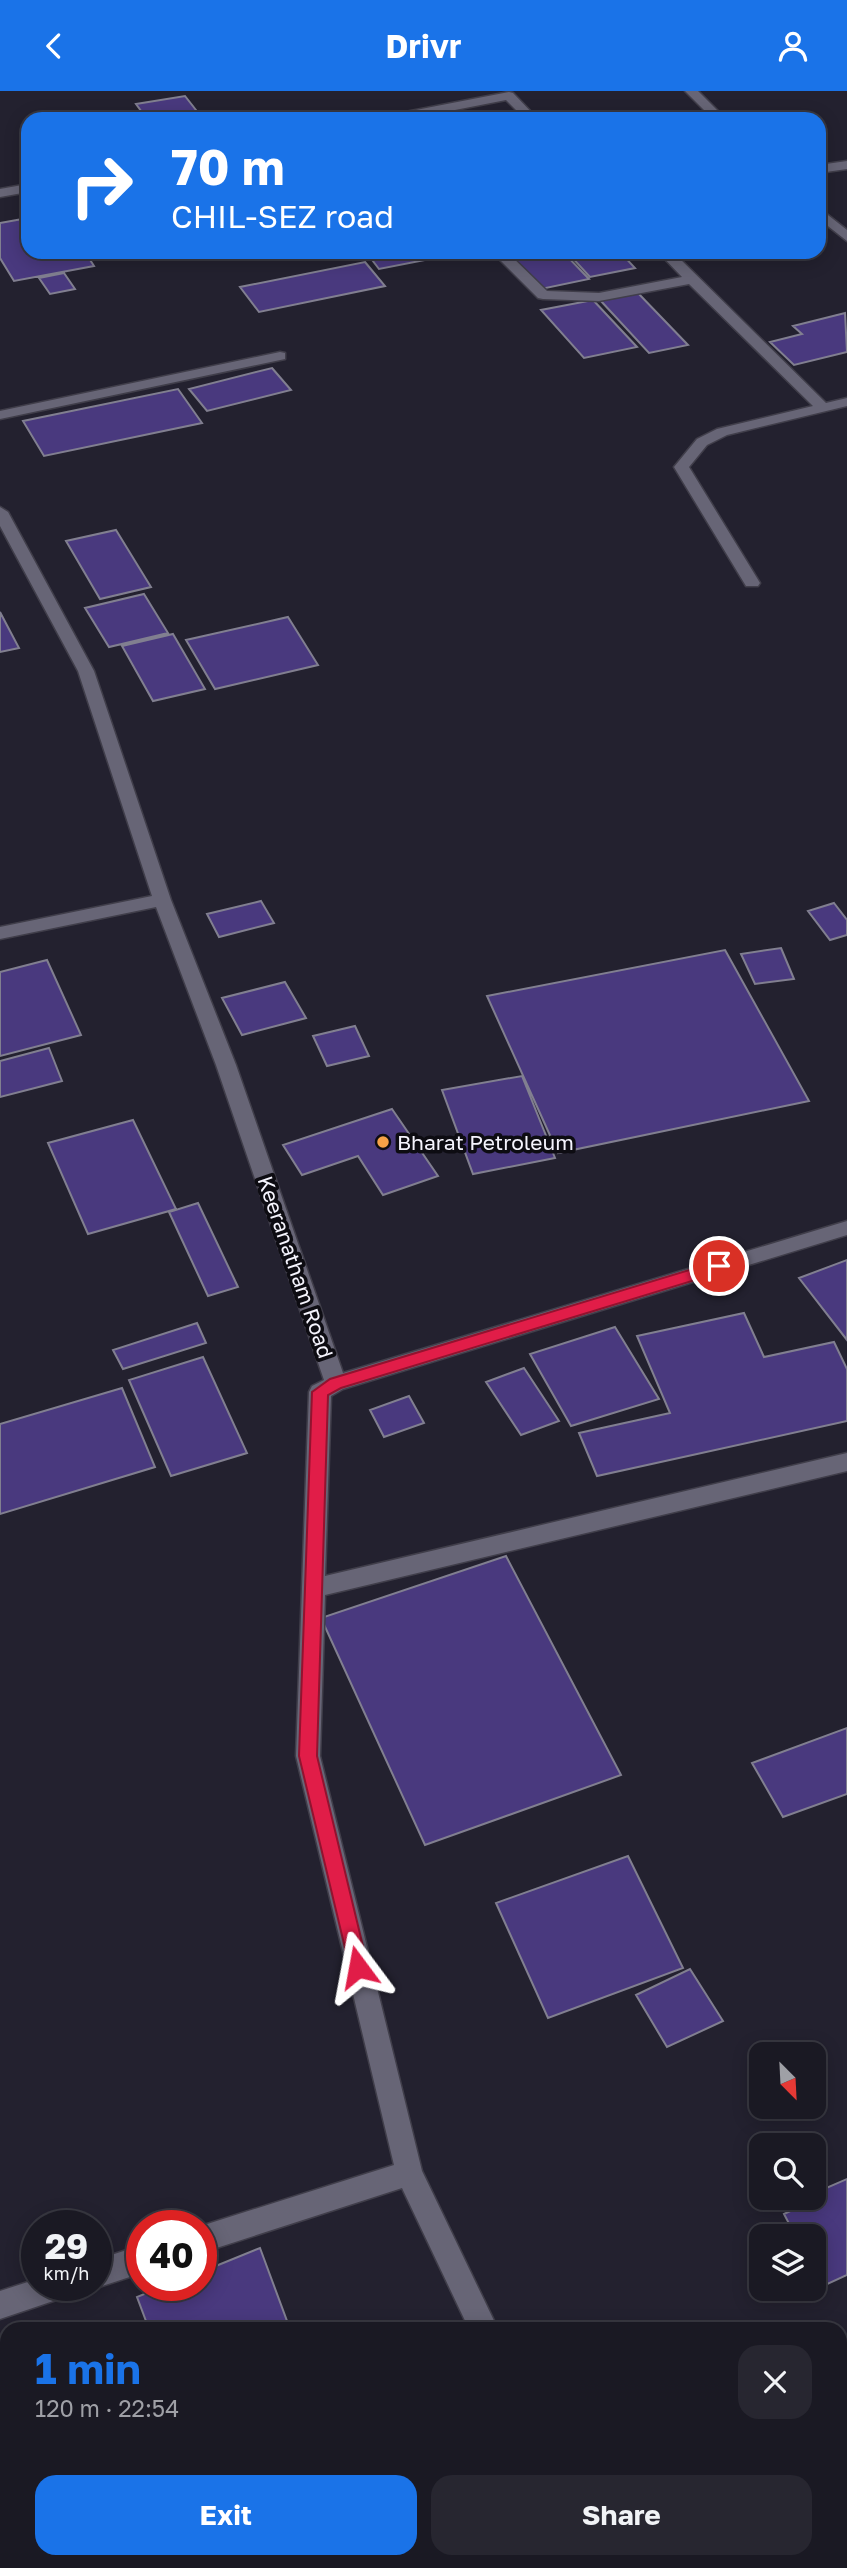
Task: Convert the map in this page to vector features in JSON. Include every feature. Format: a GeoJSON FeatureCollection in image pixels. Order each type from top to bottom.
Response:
{"type":"FeatureCollection","features":[{"type":"Feature","properties":{"kind":"street"},"geometry":{"type":"LineString","coordinates":[[691,91],[713,112]]}},
{"type":"Feature","properties":{"kind":"street"},"geometry":{"type":"LineString","coordinates":[[426,112],[509,96],[524,112]]}},
{"type":"Feature","properties":{"kind":"street"},"geometry":{"type":"LineString","coordinates":[[826,168],[847,165]]}},
{"type":"Feature","properties":{"kind":"street"},"geometry":{"type":"LineString","coordinates":[[0,193],[21,189]]}},
{"type":"Feature","properties":{"kind":"street"},"geometry":{"type":"LineString","coordinates":[[826,218],[847,237]]}},
{"type":"Feature","properties":{"kind":"street"},"geometry":{"type":"LineString","coordinates":[[506,259],[543,295],[599,297],[692,279]]}},
{"type":"Feature","properties":{"kind":"street"},"geometry":{"type":"LineString","coordinates":[[672,259],[823,408]]}},
{"type":"Feature","properties":{"kind":"street"},"geometry":{"type":"LineString","coordinates":[[0,415],[280,356]]}},
{"type":"Feature","properties":{"kind":"street"},"geometry":{"type":"LineString","coordinates":[[752,583],[681,467],[702,442],[722,432],[847,402]]}},
{"type":"Feature","properties":{"kind":"street","name":"Keeranatham Road"},"geometry":{"type":"LineString","coordinates":[[0,512],[86,670],[162,900],[226,1065],[336,1383],[320,1392],[308,1756],[409,2173],[481,2322]]}},
{"type":"Feature","properties":{"kind":"street"},"geometry":{"type":"LineString","coordinates":[[0,933],[162,900]]}},
{"type":"Feature","properties":{"kind":"street"},"geometry":{"type":"LineString","coordinates":[[336,1383],[847,1227]]}},
{"type":"Feature","properties":{"kind":"street"},"geometry":{"type":"LineString","coordinates":[[314,1588],[847,1462]]}},
{"type":"Feature","properties":{"kind":"street"},"geometry":{"type":"LineString","coordinates":[[217,2235],[409,2173]]}},
{"type":"Feature","properties":{"kind":"street"},"geometry":{"type":"LineString","coordinates":[[0,2305],[21,2298]]}},
{"type":"Feature","properties":{"kind":"building"},"geometry":{"type":"Polygon","coordinates":[[[185,96],[198,112],[142,112],[136,104],[185,96]]]}},
{"type":"Feature","properties":{"kind":"building"},"geometry":{"type":"Polygon","coordinates":[[[21,219],[21,259],[90,259],[94,266],[14,281],[0,258],[0,223],[21,219]]]}},
{"type":"Feature","properties":{"kind":"building"},"geometry":{"type":"Polygon","coordinates":[[[371,259],[430,259],[379,269],[371,259]]]}},
{"type":"Feature","properties":{"kind":"building"},"geometry":{"type":"Polygon","coordinates":[[[513,259],[570,259],[589,279],[541,289],[513,259]]]}},
{"type":"Feature","properties":{"kind":"building"},"geometry":{"type":"Polygon","coordinates":[[[573,259],[627,259],[635,268],[590,277],[573,259]]]}},
{"type":"Feature","properties":{"kind":"building"},"geometry":{"type":"Polygon","coordinates":[[[365,262],[385,286],[259,312],[240,287],[365,262]]]}},
{"type":"Feature","properties":{"kind":"building"},"geometry":{"type":"Polygon","coordinates":[[[64,273],[75,289],[50,294],[39,278],[64,273]]]}},
{"type":"Feature","properties":{"kind":"building"},"geometry":{"type":"Polygon","coordinates":[[[637,292],[688,345],[649,353],[600,300],[637,292]]]}},
{"type":"Feature","properties":{"kind":"building"},"geometry":{"type":"Polygon","coordinates":[[[593,300],[637,347],[584,358],[541,310],[593,300]]]}},
{"type":"Feature","properties":{"kind":"building"},"geometry":{"type":"Polygon","coordinates":[[[845,313],[847,352],[794,365],[770,342],[802,334],[793,326],[845,313]]]}},
{"type":"Feature","properties":{"kind":"building"},"geometry":{"type":"Polygon","coordinates":[[[272,368],[291,390],[207,411],[189,389],[272,368]]]}},
{"type":"Feature","properties":{"kind":"building"},"geometry":{"type":"Polygon","coordinates":[[[178,389],[202,423],[44,456],[23,421],[178,389]]]}},
{"type":"Feature","properties":{"kind":"building"},"geometry":{"type":"Polygon","coordinates":[[[116,530],[151,587],[100,599],[66,541],[116,530]]]}},
{"type":"Feature","properties":{"kind":"building"},"geometry":{"type":"Polygon","coordinates":[[[144,594],[168,633],[109,647],[85,608],[144,594]]]}},
{"type":"Feature","properties":{"kind":"building"},"geometry":{"type":"Polygon","coordinates":[[[0,612],[19,648],[0,652],[0,612]]]}},
{"type":"Feature","properties":{"kind":"building"},"geometry":{"type":"Polygon","coordinates":[[[288,617],[318,665],[215,689],[186,640],[288,617]]]}},
{"type":"Feature","properties":{"kind":"building"},"geometry":{"type":"Polygon","coordinates":[[[173,634],[205,689],[153,701],[122,646],[173,634]]]}},
{"type":"Feature","properties":{"kind":"building"},"geometry":{"type":"Polygon","coordinates":[[[261,901],[274,923],[219,937],[207,914],[261,901]]]}},
{"type":"Feature","properties":{"kind":"building"},"geometry":{"type":"Polygon","coordinates":[[[834,903],[847,920],[847,935],[830,940],[808,911],[834,903]]]}},
{"type":"Feature","properties":{"kind":"building"},"geometry":{"type":"Polygon","coordinates":[[[781,948],[794,979],[755,984],[741,954],[781,948]]]}},
{"type":"Feature","properties":{"kind":"building"},"geometry":{"type":"Polygon","coordinates":[[[725,950],[809,1101],[558,1153],[487,996],[725,950]]]}},
{"type":"Feature","properties":{"kind":"building"},"geometry":{"type":"Polygon","coordinates":[[[47,960],[81,1035],[0,1056],[0,972],[47,960]]]}},
{"type":"Feature","properties":{"kind":"building"},"geometry":{"type":"Polygon","coordinates":[[[285,982],[306,1018],[242,1035],[222,998],[285,982]]]}},
{"type":"Feature","properties":{"kind":"building"},"geometry":{"type":"Polygon","coordinates":[[[355,1026],[369,1056],[327,1066],[313,1036],[355,1026]]]}},
{"type":"Feature","properties":{"kind":"building"},"geometry":{"type":"Polygon","coordinates":[[[49,1048],[62,1081],[0,1097],[0,1061],[49,1048]]]}},
{"type":"Feature","properties":{"kind":"building"},"geometry":{"type":"Polygon","coordinates":[[[522,1076],[555,1158],[473,1174],[442,1090],[522,1076]]]}},
{"type":"Feature","properties":{"kind":"building"},"geometry":{"type":"Polygon","coordinates":[[[392,1109],[438,1176],[383,1195],[358,1156],[302,1175],[283,1145],[392,1109]]]}},
{"type":"Feature","properties":{"kind":"building"},"geometry":{"type":"Polygon","coordinates":[[[133,1120],[176,1209],[88,1234],[48,1143],[133,1120]]]}},
{"type":"Feature","properties":{"kind":"building"},"geometry":{"type":"Polygon","coordinates":[[[198,1203],[238,1287],[208,1296],[169,1212],[198,1203]]]}},
{"type":"Feature","properties":{"kind":"building"},"geometry":{"type":"Polygon","coordinates":[[[847,1260],[847,1340],[799,1278],[847,1260]]]}},
{"type":"Feature","properties":{"kind":"building"},"geometry":{"type":"Polygon","coordinates":[[[744,1313],[764,1357],[834,1342],[847,1369],[847,1421],[597,1476],[579,1433],[670,1413],[637,1336],[744,1313]]]}},
{"type":"Feature","properties":{"kind":"building"},"geometry":{"type":"Polygon","coordinates":[[[197,1323],[206,1343],[123,1369],[113,1350],[197,1323]]]}},
{"type":"Feature","properties":{"kind":"building"},"geometry":{"type":"Polygon","coordinates":[[[615,1327],[659,1399],[571,1426],[530,1354],[615,1327]]]}},
{"type":"Feature","properties":{"kind":"building"},"geometry":{"type":"Polygon","coordinates":[[[203,1357],[247,1453],[171,1476],[129,1380],[203,1357]]]}},
{"type":"Feature","properties":{"kind":"building"},"geometry":{"type":"Polygon","coordinates":[[[524,1368],[559,1421],[521,1435],[486,1382],[524,1368]]]}},
{"type":"Feature","properties":{"kind":"building"},"geometry":{"type":"Polygon","coordinates":[[[122,1388],[155,1467],[0,1514],[0,1424],[122,1388]]]}},
{"type":"Feature","properties":{"kind":"building"},"geometry":{"type":"Polygon","coordinates":[[[409,1396],[424,1423],[384,1437],[370,1410],[409,1396]]]}},
{"type":"Feature","properties":{"kind":"building"},"geometry":{"type":"Polygon","coordinates":[[[506,1556],[621,1775],[425,1845],[321,1618],[506,1556]]]}},
{"type":"Feature","properties":{"kind":"building"},"geometry":{"type":"Polygon","coordinates":[[[847,1728],[847,1794],[783,1817],[752,1763],[847,1728]]]}},
{"type":"Feature","properties":{"kind":"building"},"geometry":{"type":"Polygon","coordinates":[[[628,1856],[683,1968],[548,2018],[496,1903],[628,1856]]]}},
{"type":"Feature","properties":{"kind":"building"},"geometry":{"type":"Polygon","coordinates":[[[690,1969],[723,2021],[667,2047],[636,1995],[690,1969]]]}},
{"type":"Feature","properties":{"kind":"building"},"geometry":{"type":"Polygon","coordinates":[[[847,2179],[847,2275],[826,2285],[826,2224],[789,2224],[784,2214],[792,2210],[826,2210],[826,2188],[847,2179]]]}},
{"type":"Feature","properties":{"kind":"building"},"geometry":{"type":"Polygon","coordinates":[[[260,2248],[287,2322],[146,2322],[138,2301],[217,2301],[217,2265],[260,2248]]]}},
{"type":"Feature","properties":{"kind":"place","name":"Bharat Petroleum"},"geometry":{"type":"Point","coordinates":[383,1142]}},
{"type":"Feature","properties":{"kind":"route"},"geometry":{"type":"LineString","coordinates":[[358,1967],[308,1756],[320,1392],[336,1383],[719,1266]]}}]}
